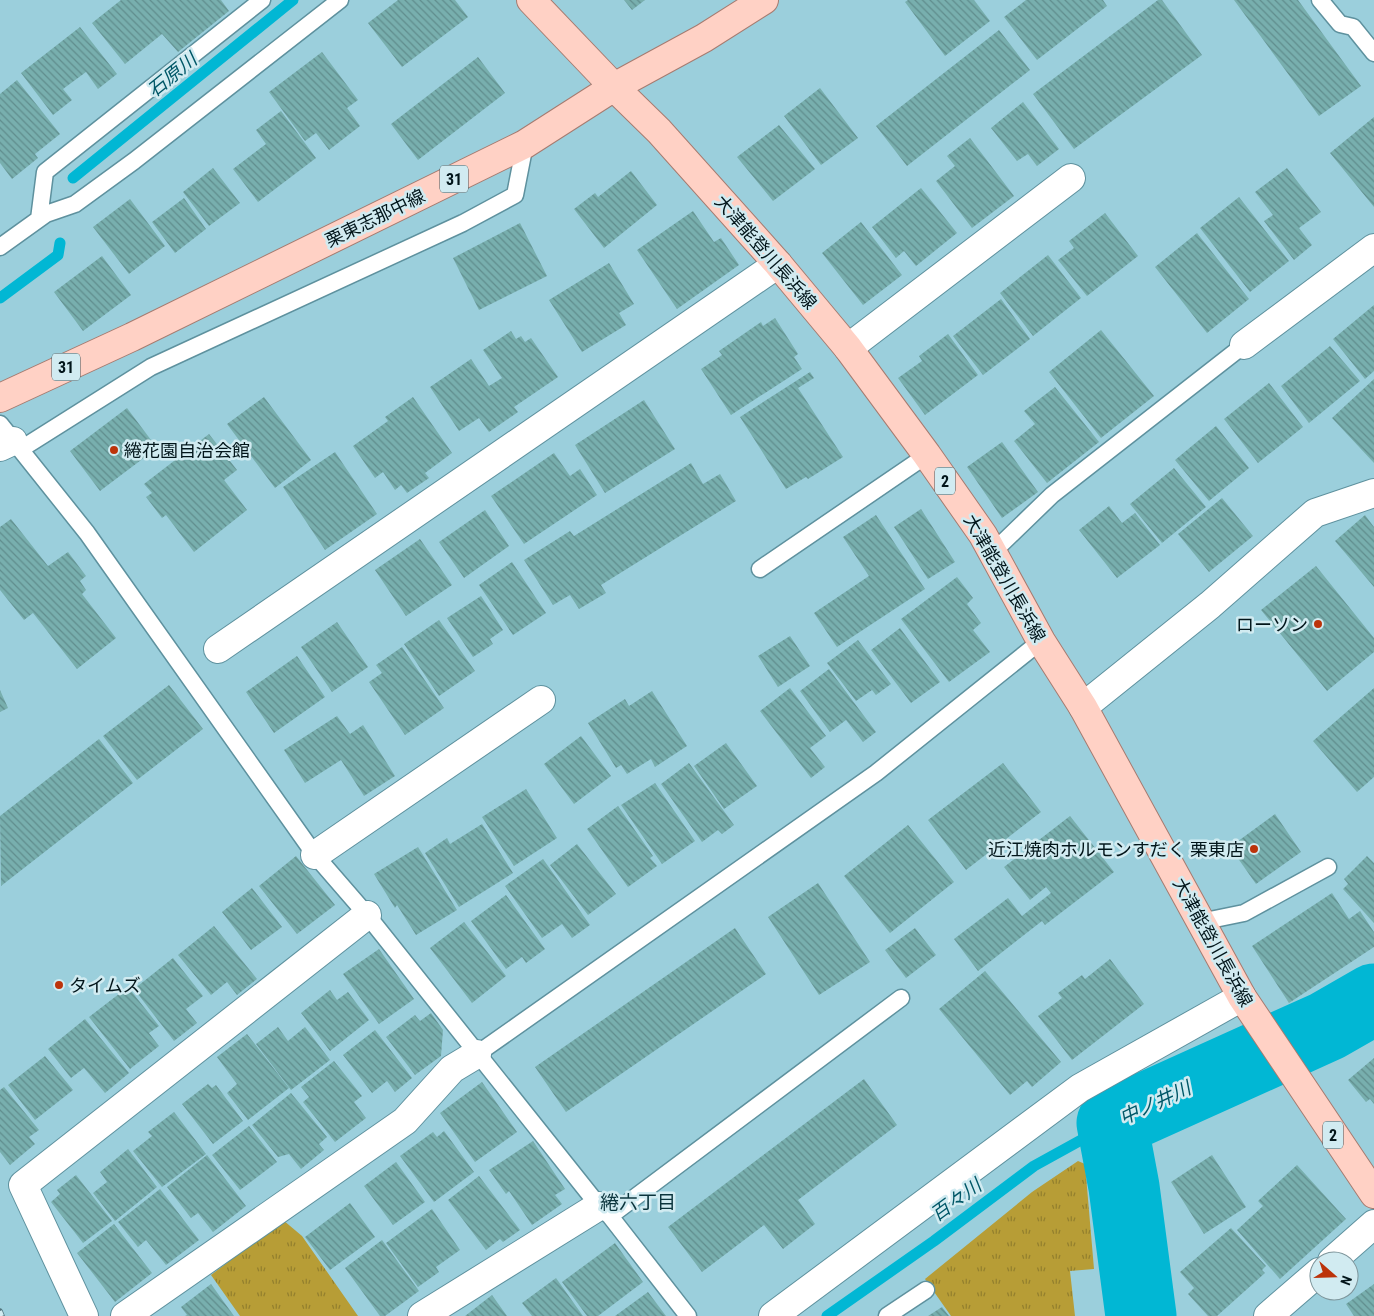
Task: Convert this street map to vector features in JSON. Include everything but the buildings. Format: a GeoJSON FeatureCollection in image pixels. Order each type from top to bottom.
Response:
{"type":"FeatureCollection","features":[{"type":"Feature","properties":{"kind":"main road","name":"大津能登川長浜線"},"geometry":{"type":"LineString","coordinates":[[532,0],[614,87],[660,131],[778,264],[848,348],[928,455],[993,552],[1041,641],[1083,707],[1242,997],[1374,1194]]}},
{"type":"Feature","properties":{"kind":"main road","name":"栗東志那中線"},"geometry":{"type":"LineString","coordinates":[[0,398],[132,337],[525,144],[614,87],[704,38],[764,0]]}},
{"type":"Feature","properties":{"kind":"street"},"geometry":{"type":"LineString","coordinates":[[848,348],[1072,178]]}},
{"type":"Feature","properties":{"kind":"street"},"geometry":{"type":"LineString","coordinates":[[1244,345],[1374,248]]}},
{"type":"Feature","properties":{"kind":"street"},"geometry":{"type":"LineString","coordinates":[[218,649],[778,264]]}},
{"type":"Feature","properties":{"kind":"street"},"geometry":{"type":"LineString","coordinates":[[1083,707],[1210,605],[1315,513],[1374,493]]}},
{"type":"Feature","properties":{"kind":"street"},"geometry":{"type":"LineString","coordinates":[[315,855],[541,700]]}},
{"type":"Feature","properties":{"kind":"street"},"geometry":{"type":"LineString","coordinates":[[84,1316],[23,1186],[367,915]]}},
{"type":"Feature","properties":{"kind":"street"},"geometry":{"type":"LineString","coordinates":[[773,1316],[1080,1088],[1242,997]]}},
{"type":"Feature","properties":{"kind":"street"},"geometry":{"type":"LineString","coordinates":[[125,1316],[405,1122],[452,1069],[476,1054]]}},
{"type":"Feature","properties":{"kind":"street"},"geometry":{"type":"LineString","coordinates":[[422,1316],[605,1211]]}},
{"type":"Feature","properties":{"kind":"street"},"geometry":{"type":"LineString","coordinates":[[1343,1251],[1374,1224]]}},
{"type":"Feature","properties":{"kind":"street"},"geometry":{"type":"LineString","coordinates":[[1268,1316],[1309,1281]]}},
{"type":"Feature","properties":{"kind":"lane"},"geometry":{"type":"LineString","coordinates":[[39,219],[44,172],[262,0]]}},
{"type":"Feature","properties":{"kind":"lane"},"geometry":{"type":"LineString","coordinates":[[0,247],[46,214],[75,204],[340,0]]}},
{"type":"Feature","properties":{"kind":"lane"},"geometry":{"type":"LineString","coordinates":[[1320,0],[1340,24],[1353,27],[1374,53]]}},
{"type":"Feature","properties":{"kind":"lane"},"geometry":{"type":"LineString","coordinates":[[525,144],[515,194],[462,223],[151,367],[8,440],[88,533],[315,855],[367,915],[476,1054],[605,1211],[688,1316]]}},
{"type":"Feature","properties":{"kind":"lane"},"geometry":{"type":"LineString","coordinates":[[993,552],[1052,495],[1244,345]]}},
{"type":"Feature","properties":{"kind":"lane"},"geometry":{"type":"LineString","coordinates":[[760,569],[928,455]]}},
{"type":"Feature","properties":{"kind":"lane"},"geometry":{"type":"LineString","coordinates":[[476,1054],[876,774],[1041,641]]}},
{"type":"Feature","properties":{"kind":"lane"},"geometry":{"type":"LineString","coordinates":[[1200,922],[1244,913],[1328,867]]}},
{"type":"Feature","properties":{"kind":"lane"},"geometry":{"type":"LineString","coordinates":[[605,1211],[901,998]]}},
{"type":"Feature","properties":{"kind":"lane"},"geometry":{"type":"LineString","coordinates":[[887,1316],[926,1290]]}},
{"type":"Feature","properties":{"kind":"green space"},"geometry":{"type":"Polygon","coordinates":[[[1078,1161],[1085,1164],[1094,1269],[1070,1271],[1075,1316],[951,1316],[925,1279],[1032,1192],[1078,1161]]]}},
{"type":"Feature","properties":{"kind":"green space"},"geometry":{"type":"Polygon","coordinates":[[[283,1220],[302,1236],[358,1316],[240,1316],[211,1275],[283,1220]]]}},
{"type":"Feature","properties":{"kind":"waterway","name":"石原川"},"geometry":{"type":"LineString","coordinates":[[73,178],[293,0]]}},
{"type":"Feature","properties":{"kind":"waterway","name":"石原川"},"geometry":{"type":"LineString","coordinates":[[0,298],[58,255],[60,243]]}},
{"type":"Feature","properties":{"kind":"waterway","name":"中ノ井川"},"geometry":{"type":"LineString","coordinates":[[1141,1316],[1124,1187],[1112,1123],[1327,1026],[1374,999]]}},
{"type":"Feature","properties":{"kind":"waterway","name":"百々川"},"geometry":{"type":"LineString","coordinates":[[827,1316],[934,1241],[1034,1166],[1112,1123]]}},
{"type":"Feature","properties":{"kind":"railway"},"geometry":{"type":"LineString","coordinates":[[0,1311],[2,1316]]}},
{"type":"Feature","properties":{"kind":"place","name":"綣花園自治会館"},"geometry":{"type":"Point","coordinates":[114,450]}},
{"type":"Feature","properties":{"kind":"place","name":"ローソン"},"geometry":{"type":"Point","coordinates":[1318,624]}},
{"type":"Feature","properties":{"kind":"place","name":"近江焼肉ホルモンすだく 栗東店"},"geometry":{"type":"Point","coordinates":[1254,849]}},
{"type":"Feature","properties":{"kind":"place","name":"タイムズ"},"geometry":{"type":"Point","coordinates":[59,985]}},
{"type":"Feature","properties":{"kind":"district","name":"綣六丁目"},"geometry":{"type":"Point","coordinates":[638,1202]}}]}
